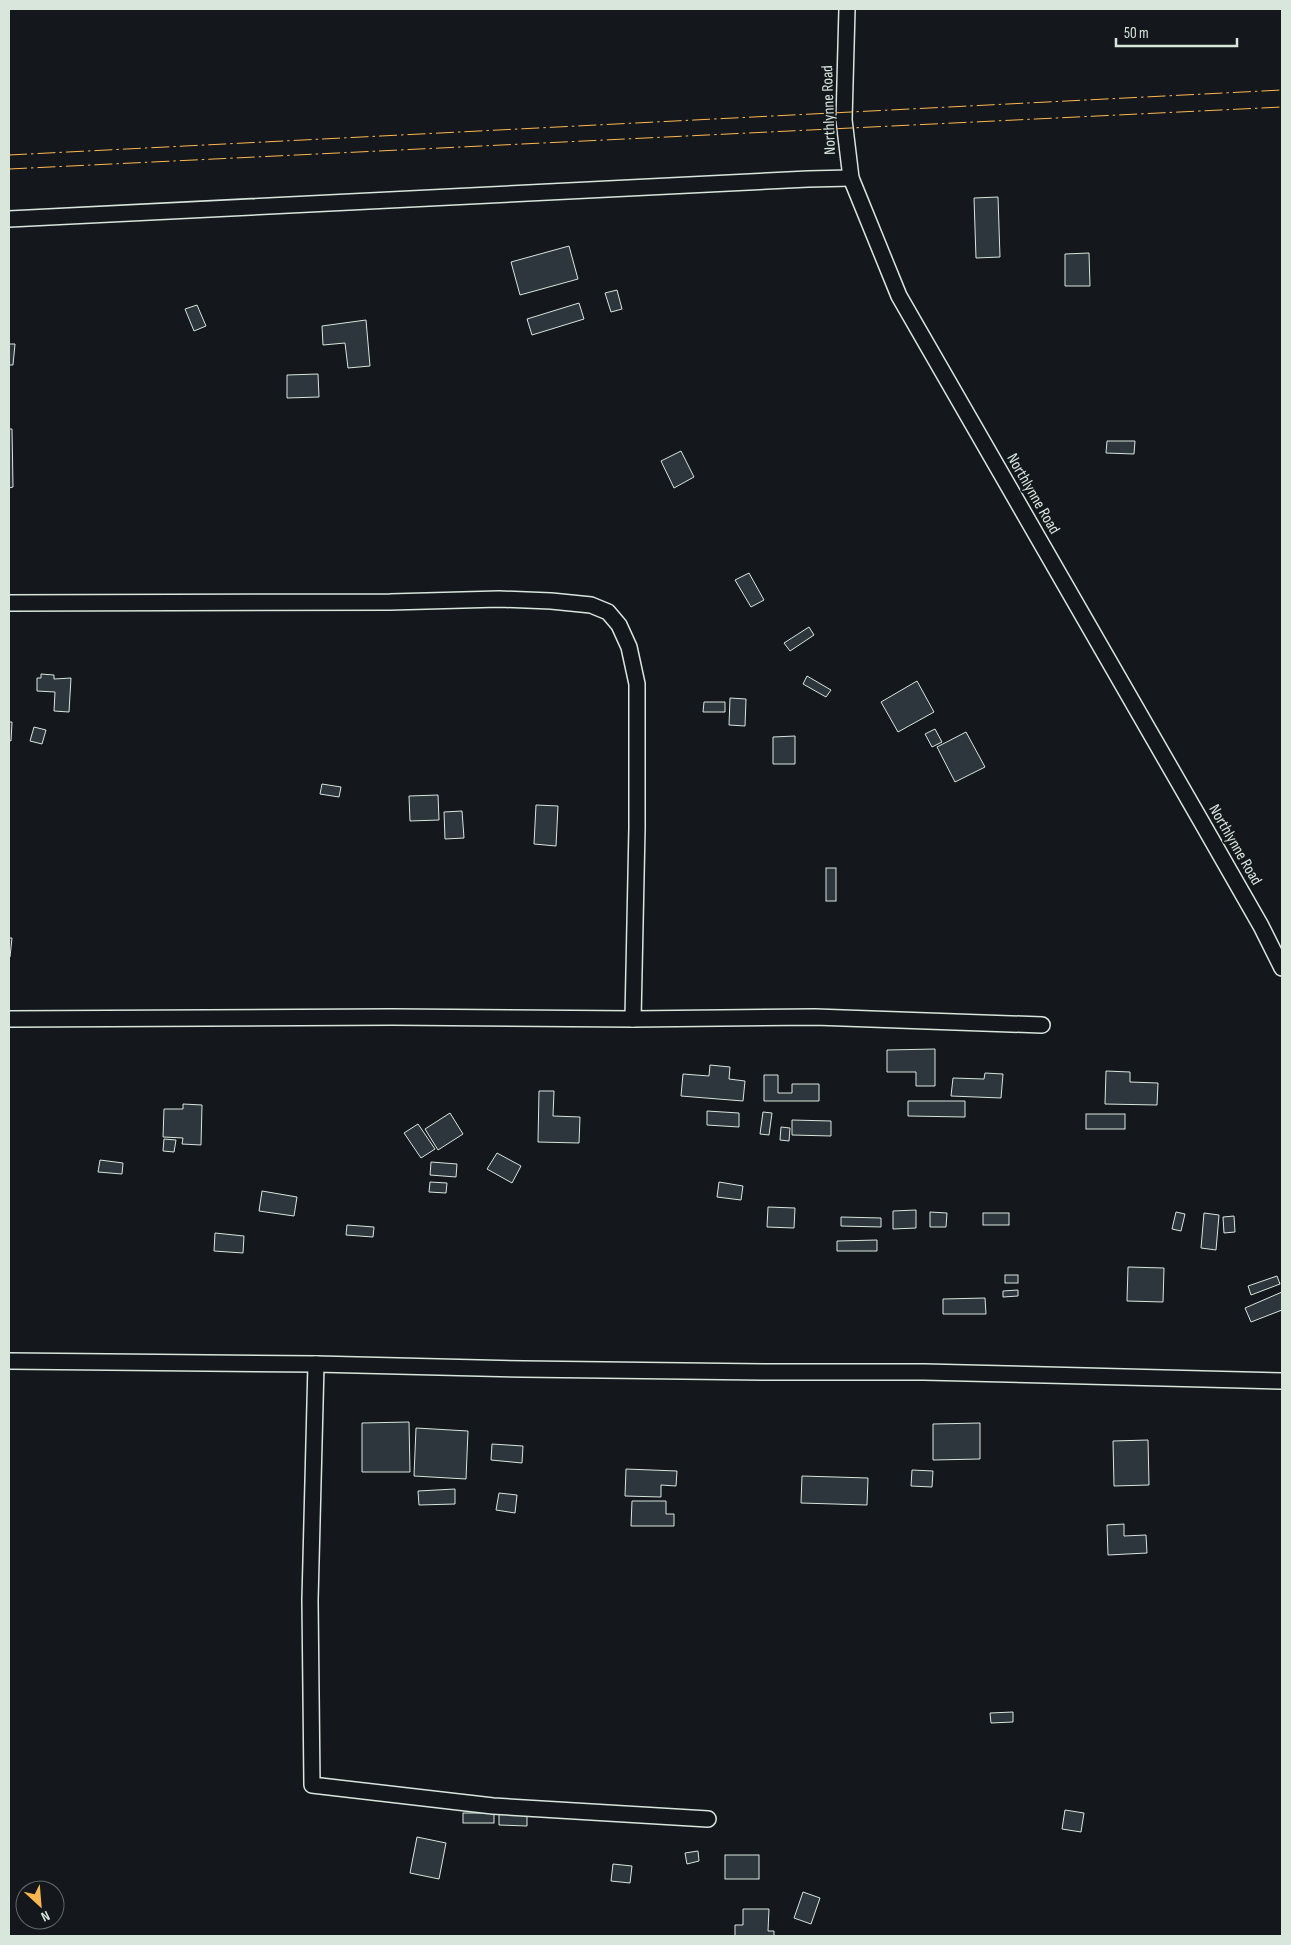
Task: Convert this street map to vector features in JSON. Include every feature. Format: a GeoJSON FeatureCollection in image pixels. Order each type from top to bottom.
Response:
{"type":"FeatureCollection","features":[{"type":"Feature","properties":{"kind":"street","name":"Northlynne Road"},"geometry":{"type":"LineString","coordinates":[[847,9],[844,120],[851,178],[899,296],[1261,926],[1282,968]]}},
{"type":"Feature","properties":{"kind":"street"},"geometry":{"type":"LineString","coordinates":[[9,220],[851,178]]}},
{"type":"Feature","properties":{"kind":"street"},"geometry":{"type":"LineString","coordinates":[[9,604],[499,600],[551,601],[591,605],[608,612],[619,625],[629,647],[637,684],[633,1019]]}},
{"type":"Feature","properties":{"kind":"street"},"geometry":{"type":"LineString","coordinates":[[9,1020],[382,1017],[633,1019],[815,1017],[1042,1025]]}},
{"type":"Feature","properties":{"kind":"street"},"geometry":{"type":"LineString","coordinates":[[9,1361],[316,1364],[523,1369],[924,1372],[1282,1382]]}},
{"type":"Feature","properties":{"kind":"street"},"geometry":{"type":"LineString","coordinates":[[316,1364],[310,1600],[312,1785],[493,1806],[708,1819]]}},
{"type":"Feature","properties":{"kind":"building"},"geometry":{"type":"Polygon","coordinates":[[[998,197],[1000,257],[976,258],[974,198],[998,197]]]}},
{"type":"Feature","properties":{"kind":"building"},"geometry":{"type":"Polygon","coordinates":[[[569,246],[578,279],[520,295],[511,262],[569,246]]]}},
{"type":"Feature","properties":{"kind":"building"},"geometry":{"type":"Polygon","coordinates":[[[1089,253],[1090,286],[1065,286],[1065,254],[1089,253]]]}},
{"type":"Feature","properties":{"kind":"building"},"geometry":{"type":"Polygon","coordinates":[[[617,290],[622,309],[611,312],[605,293],[617,290]]]}},
{"type":"Feature","properties":{"kind":"building"},"geometry":{"type":"Polygon","coordinates":[[[579,303],[584,319],[532,335],[527,319],[579,303]]]}},
{"type":"Feature","properties":{"kind":"building"},"geometry":{"type":"Polygon","coordinates":[[[197,305],[206,326],[194,331],[185,309],[197,305]]]}},
{"type":"Feature","properties":{"kind":"building"},"geometry":{"type":"Polygon","coordinates":[[[366,320],[370,366],[348,368],[345,343],[323,345],[322,326],[366,320]]]}},
{"type":"Feature","properties":{"kind":"building"},"geometry":{"type":"Polygon","coordinates":[[[9,344],[15,344],[13,365],[9,365],[9,344]]]}},
{"type":"Feature","properties":{"kind":"building"},"geometry":{"type":"Polygon","coordinates":[[[318,374],[319,397],[287,398],[287,375],[318,374]]]}},
{"type":"Feature","properties":{"kind":"building"},"geometry":{"type":"Polygon","coordinates":[[[9,429],[12,429],[13,487],[9,488],[9,429]]]}},
{"type":"Feature","properties":{"kind":"building"},"geometry":{"type":"Polygon","coordinates":[[[1107,441],[1135,441],[1134,454],[1106,453],[1107,441]]]}},
{"type":"Feature","properties":{"kind":"building"},"geometry":{"type":"Polygon","coordinates":[[[681,451],[694,477],[674,488],[661,461],[681,451]]]}},
{"type":"Feature","properties":{"kind":"building"},"geometry":{"type":"Polygon","coordinates":[[[749,573],[764,600],[751,607],[735,580],[749,573]]]}},
{"type":"Feature","properties":{"kind":"building"},"geometry":{"type":"Polygon","coordinates":[[[809,627],[814,635],[790,651],[784,643],[809,627]]]}},
{"type":"Feature","properties":{"kind":"building"},"geometry":{"type":"Polygon","coordinates":[[[41,674],[54,675],[54,679],[71,678],[69,712],[54,711],[55,692],[37,691],[37,678],[41,678],[41,674]]]}},
{"type":"Feature","properties":{"kind":"building"},"geometry":{"type":"Polygon","coordinates":[[[807,676],[831,690],[826,697],[803,684],[807,676]]]}},
{"type":"Feature","properties":{"kind":"building"},"geometry":{"type":"Polygon","coordinates":[[[917,681],[934,712],[898,732],[881,702],[917,681]]]}},
{"type":"Feature","properties":{"kind":"building"},"geometry":{"type":"Polygon","coordinates":[[[730,698],[746,699],[745,726],[729,725],[730,698]]]}},
{"type":"Feature","properties":{"kind":"building"},"geometry":{"type":"Polygon","coordinates":[[[704,702],[725,702],[725,712],[703,712],[704,702]]]}},
{"type":"Feature","properties":{"kind":"building"},"geometry":{"type":"Polygon","coordinates":[[[9,722],[12,722],[11,741],[9,740],[9,722]]]}},
{"type":"Feature","properties":{"kind":"building"},"geometry":{"type":"Polygon","coordinates":[[[34,727],[46,730],[42,744],[30,741],[34,727]]]}},
{"type":"Feature","properties":{"kind":"building"},"geometry":{"type":"Polygon","coordinates":[[[935,729],[942,742],[932,747],[925,734],[935,729]]]}},
{"type":"Feature","properties":{"kind":"building"},"geometry":{"type":"Polygon","coordinates":[[[966,732],[985,767],[955,782],[937,747],[966,732]]]}},
{"type":"Feature","properties":{"kind":"building"},"geometry":{"type":"Polygon","coordinates":[[[795,736],[795,764],[773,764],[773,737],[795,736]]]}},
{"type":"Feature","properties":{"kind":"building"},"geometry":{"type":"Polygon","coordinates":[[[322,784],[341,787],[339,797],[320,794],[322,784]]]}},
{"type":"Feature","properties":{"kind":"building"},"geometry":{"type":"Polygon","coordinates":[[[438,795],[439,820],[410,821],[409,796],[438,795]]]}},
{"type":"Feature","properties":{"kind":"building"},"geometry":{"type":"Polygon","coordinates":[[[536,805],[558,806],[556,846],[534,844],[536,805]]]}},
{"type":"Feature","properties":{"kind":"building"},"geometry":{"type":"Polygon","coordinates":[[[462,811],[464,838],[445,839],[444,812],[462,811]]]}},
{"type":"Feature","properties":{"kind":"building"},"geometry":{"type":"Polygon","coordinates":[[[826,868],[836,868],[836,901],[826,901],[826,868]]]}},
{"type":"Feature","properties":{"kind":"building"},"geometry":{"type":"Polygon","coordinates":[[[9,938],[12,938],[10,957],[9,957],[9,938]]]}},
{"type":"Feature","properties":{"kind":"building"},"geometry":{"type":"Polygon","coordinates":[[[935,1049],[935,1086],[916,1086],[916,1072],[887,1072],[887,1050],[935,1049]]]}},
{"type":"Feature","properties":{"kind":"building"},"geometry":{"type":"Polygon","coordinates":[[[710,1065],[730,1067],[729,1079],[745,1081],[743,1101],[681,1096],[683,1074],[709,1076],[710,1065]]]}},
{"type":"Feature","properties":{"kind":"building"},"geometry":{"type":"Polygon","coordinates":[[[1106,1071],[1130,1072],[1130,1082],[1158,1083],[1157,1105],[1105,1104],[1106,1071]]]}},
{"type":"Feature","properties":{"kind":"building"},"geometry":{"type":"Polygon","coordinates":[[[985,1073],[1003,1074],[1001,1098],[951,1096],[953,1078],[984,1079],[985,1073]]]}},
{"type":"Feature","properties":{"kind":"building"},"geometry":{"type":"Polygon","coordinates":[[[764,1075],[778,1075],[778,1093],[792,1093],[792,1084],[819,1084],[819,1101],[764,1101],[764,1075]]]}},
{"type":"Feature","properties":{"kind":"building"},"geometry":{"type":"Polygon","coordinates":[[[539,1091],[554,1091],[553,1116],[580,1117],[579,1143],[538,1142],[539,1091]]]}},
{"type":"Feature","properties":{"kind":"building"},"geometry":{"type":"Polygon","coordinates":[[[908,1101],[965,1101],[965,1117],[908,1116],[908,1101]]]}},
{"type":"Feature","properties":{"kind":"building"},"geometry":{"type":"Polygon","coordinates":[[[183,1104],[202,1105],[201,1145],[182,1144],[183,1138],[163,1137],[164,1109],[183,1109],[183,1104]]]}},
{"type":"Feature","properties":{"kind":"building"},"geometry":{"type":"Polygon","coordinates":[[[707,1111],[739,1113],[739,1127],[707,1125],[707,1111]]]}},
{"type":"Feature","properties":{"kind":"building"},"geometry":{"type":"Polygon","coordinates":[[[763,1112],[772,1113],[769,1135],[760,1134],[763,1112]]]}},
{"type":"Feature","properties":{"kind":"building"},"geometry":{"type":"Polygon","coordinates":[[[450,1113],[463,1134],[438,1150],[425,1129],[450,1113]]]}},
{"type":"Feature","properties":{"kind":"building"},"geometry":{"type":"Polygon","coordinates":[[[1086,1114],[1125,1114],[1125,1129],[1086,1129],[1086,1114]]]}},
{"type":"Feature","properties":{"kind":"building"},"geometry":{"type":"Polygon","coordinates":[[[792,1120],[831,1121],[831,1136],[792,1135],[792,1120]]]}},
{"type":"Feature","properties":{"kind":"building"},"geometry":{"type":"Polygon","coordinates":[[[418,1124],[435,1149],[421,1158],[404,1133],[418,1124]]]}},
{"type":"Feature","properties":{"kind":"building"},"geometry":{"type":"Polygon","coordinates":[[[781,1127],[790,1128],[789,1141],[780,1140],[781,1127]]]}},
{"type":"Feature","properties":{"kind":"building"},"geometry":{"type":"Polygon","coordinates":[[[164,1139],[176,1140],[174,1152],[163,1151],[164,1139]]]}},
{"type":"Feature","properties":{"kind":"building"},"geometry":{"type":"Polygon","coordinates":[[[497,1153],[521,1166],[512,1183],[487,1169],[497,1153]]]}},
{"type":"Feature","properties":{"kind":"building"},"geometry":{"type":"Polygon","coordinates":[[[100,1160],[123,1163],[122,1174],[98,1172],[100,1160]]]}},
{"type":"Feature","properties":{"kind":"building"},"geometry":{"type":"Polygon","coordinates":[[[431,1162],[457,1164],[456,1177],[430,1175],[431,1162]]]}},
{"type":"Feature","properties":{"kind":"building"},"geometry":{"type":"Polygon","coordinates":[[[430,1182],[447,1183],[446,1193],[429,1192],[430,1182]]]}},
{"type":"Feature","properties":{"kind":"building"},"geometry":{"type":"Polygon","coordinates":[[[719,1182],[743,1186],[741,1200],[717,1197],[719,1182]]]}},
{"type":"Feature","properties":{"kind":"building"},"geometry":{"type":"Polygon","coordinates":[[[262,1191],[297,1197],[294,1216],[259,1211],[262,1191]]]}},
{"type":"Feature","properties":{"kind":"building"},"geometry":{"type":"Polygon","coordinates":[[[768,1207],[795,1208],[794,1228],[767,1227],[768,1207]]]}},
{"type":"Feature","properties":{"kind":"building"},"geometry":{"type":"Polygon","coordinates":[[[916,1210],[916,1228],[893,1229],[893,1211],[916,1210]]]}},
{"type":"Feature","properties":{"kind":"building"},"geometry":{"type":"Polygon","coordinates":[[[930,1212],[947,1213],[946,1227],[930,1227],[930,1212]]]}},
{"type":"Feature","properties":{"kind":"building"},"geometry":{"type":"Polygon","coordinates":[[[1176,1212],[1185,1214],[1181,1231],[1172,1229],[1176,1212]]]}},
{"type":"Feature","properties":{"kind":"building"},"geometry":{"type":"Polygon","coordinates":[[[983,1213],[1009,1213],[1009,1225],[983,1225],[983,1213]]]}},
{"type":"Feature","properties":{"kind":"building"},"geometry":{"type":"Polygon","coordinates":[[[1204,1213],[1219,1215],[1216,1250],[1201,1248],[1204,1213]]]}},
{"type":"Feature","properties":{"kind":"building"},"geometry":{"type":"Polygon","coordinates":[[[1234,1216],[1235,1232],[1224,1233],[1223,1217],[1234,1216]]]}},
{"type":"Feature","properties":{"kind":"building"},"geometry":{"type":"Polygon","coordinates":[[[841,1217],[881,1218],[881,1227],[841,1226],[841,1217]]]}},
{"type":"Feature","properties":{"kind":"building"},"geometry":{"type":"Polygon","coordinates":[[[347,1225],[374,1227],[373,1237],[346,1235],[347,1225]]]}},
{"type":"Feature","properties":{"kind":"building"},"geometry":{"type":"Polygon","coordinates":[[[215,1233],[244,1236],[243,1253],[214,1251],[215,1233]]]}},
{"type":"Feature","properties":{"kind":"building"},"geometry":{"type":"Polygon","coordinates":[[[877,1240],[877,1251],[837,1251],[837,1241],[877,1240]]]}},
{"type":"Feature","properties":{"kind":"building"},"geometry":{"type":"Polygon","coordinates":[[[1128,1267],[1164,1268],[1163,1302],[1127,1301],[1128,1267]]]}},
{"type":"Feature","properties":{"kind":"building"},"geometry":{"type":"Polygon","coordinates":[[[1005,1275],[1018,1275],[1018,1283],[1005,1283],[1005,1275]]]}},
{"type":"Feature","properties":{"kind":"building"},"geometry":{"type":"Polygon","coordinates":[[[1277,1276],[1280,1284],[1251,1295],[1248,1286],[1277,1276]]]}},
{"type":"Feature","properties":{"kind":"building"},"geometry":{"type":"Polygon","coordinates":[[[1018,1290],[1018,1296],[1003,1297],[1003,1291],[1018,1290]]]}},
{"type":"Feature","properties":{"kind":"building"},"geometry":{"type":"Polygon","coordinates":[[[1282,1292],[1282,1310],[1251,1322],[1245,1308],[1282,1292]]]}},
{"type":"Feature","properties":{"kind":"building"},"geometry":{"type":"Polygon","coordinates":[[[985,1298],[986,1314],[943,1314],[943,1299],[985,1298]]]}},
{"type":"Feature","properties":{"kind":"building"},"geometry":{"type":"Polygon","coordinates":[[[409,1422],[410,1472],[362,1472],[362,1423],[409,1422]]]}},
{"type":"Feature","properties":{"kind":"building"},"geometry":{"type":"Polygon","coordinates":[[[980,1423],[980,1459],[933,1460],[933,1424],[980,1423]]]}},
{"type":"Feature","properties":{"kind":"building"},"geometry":{"type":"Polygon","coordinates":[[[416,1428],[468,1431],[466,1479],[414,1476],[416,1428]]]}},
{"type":"Feature","properties":{"kind":"building"},"geometry":{"type":"Polygon","coordinates":[[[1148,1440],[1149,1485],[1114,1486],[1113,1441],[1148,1440]]]}},
{"type":"Feature","properties":{"kind":"building"},"geometry":{"type":"Polygon","coordinates":[[[492,1444],[523,1446],[522,1463],[491,1460],[492,1444]]]}},
{"type":"Feature","properties":{"kind":"building"},"geometry":{"type":"Polygon","coordinates":[[[626,1469],[677,1471],[676,1486],[661,1485],[661,1497],[625,1496],[626,1469]]]}},
{"type":"Feature","properties":{"kind":"building"},"geometry":{"type":"Polygon","coordinates":[[[912,1470],[933,1471],[932,1487],[911,1486],[912,1470]]]}},
{"type":"Feature","properties":{"kind":"building"},"geometry":{"type":"Polygon","coordinates":[[[802,1476],[868,1478],[867,1505],[801,1503],[802,1476]]]}},
{"type":"Feature","properties":{"kind":"building"},"geometry":{"type":"Polygon","coordinates":[[[455,1489],[455,1504],[419,1505],[418,1491],[455,1489]]]}},
{"type":"Feature","properties":{"kind":"building"},"geometry":{"type":"Polygon","coordinates":[[[499,1493],[517,1495],[515,1513],[496,1510],[499,1493]]]}},
{"type":"Feature","properties":{"kind":"building"},"geometry":{"type":"Polygon","coordinates":[[[632,1501],[666,1501],[666,1514],[674,1514],[674,1526],[631,1526],[632,1501]]]}},
{"type":"Feature","properties":{"kind":"building"},"geometry":{"type":"Polygon","coordinates":[[[1124,1524],[1124,1536],[1146,1535],[1147,1553],[1108,1555],[1107,1525],[1124,1524]]]}},
{"type":"Feature","properties":{"kind":"building"},"geometry":{"type":"Polygon","coordinates":[[[1013,1712],[1013,1722],[991,1723],[990,1713],[1013,1712]]]}},
{"type":"Feature","properties":{"kind":"building"},"geometry":{"type":"Polygon","coordinates":[[[1065,1810],[1084,1813],[1081,1832],[1062,1829],[1065,1810]]]}},
{"type":"Feature","properties":{"kind":"building"},"geometry":{"type":"Polygon","coordinates":[[[463,1813],[494,1813],[494,1823],[463,1823],[463,1813]]]}},
{"type":"Feature","properties":{"kind":"building"},"geometry":{"type":"Polygon","coordinates":[[[499,1814],[527,1815],[527,1826],[499,1825],[499,1814]]]}},
{"type":"Feature","properties":{"kind":"building"},"geometry":{"type":"Polygon","coordinates":[[[417,1837],[446,1843],[439,1879],[410,1873],[417,1837]]]}},
{"type":"Feature","properties":{"kind":"building"},"geometry":{"type":"Polygon","coordinates":[[[698,1851],[699,1861],[687,1864],[685,1853],[698,1851]]]}},
{"type":"Feature","properties":{"kind":"building"},"geometry":{"type":"Polygon","coordinates":[[[725,1855],[759,1855],[759,1879],[725,1879],[725,1855]]]}},
{"type":"Feature","properties":{"kind":"building"},"geometry":{"type":"Polygon","coordinates":[[[613,1864],[632,1866],[630,1883],[611,1881],[613,1864]]]}},
{"type":"Feature","properties":{"kind":"building"},"geometry":{"type":"Polygon","coordinates":[[[803,1892],[820,1898],[811,1924],[794,1918],[803,1892]]]}},
{"type":"Feature","properties":{"kind":"building"},"geometry":{"type":"Polygon","coordinates":[[[743,1909],[769,1909],[768,1931],[774,1931],[774,1936],[735,1936],[735,1925],[743,1925],[743,1909]]]}},
{"type":"Feature","properties":{"kind":"power"},"geometry":{"type":"LineString","coordinates":[[9,155],[1282,90]]}},
{"type":"Feature","properties":{"kind":"power"},"geometry":{"type":"LineString","coordinates":[[9,169],[1282,107]]}}]}
